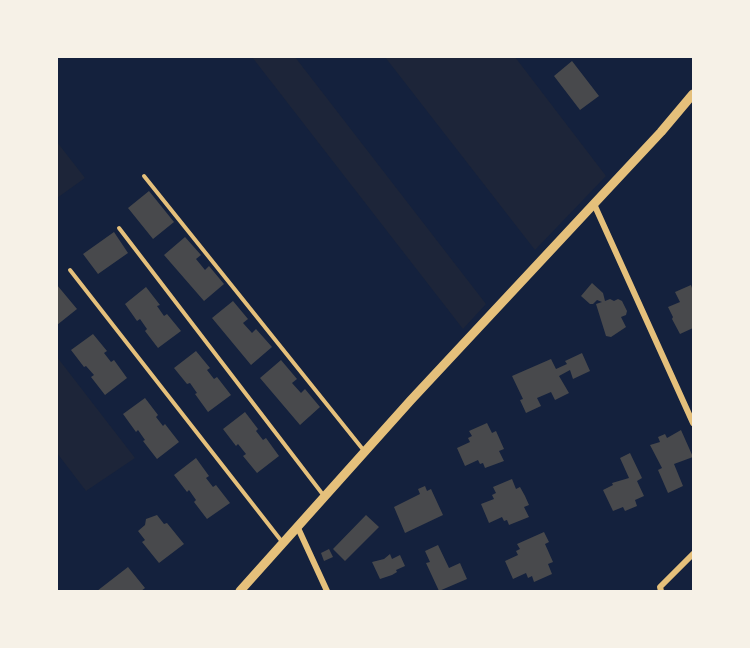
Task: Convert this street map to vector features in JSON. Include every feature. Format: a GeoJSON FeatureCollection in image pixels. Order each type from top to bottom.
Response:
{"type":"FeatureCollection","features":[{"type":"Feature","properties":{"kind":"street"},"geometry":{"type":"LineString","coordinates":[[240,591],[365,452],[661,132],[693,94]]}},
{"type":"Feature","properties":{"kind":"street"},"geometry":{"type":"LineString","coordinates":[[594,204],[693,423]]}},
{"type":"Feature","properties":{"kind":"street"},"geometry":{"type":"LineString","coordinates":[[298,528],[327,591]]}},
{"type":"Feature","properties":{"kind":"street"},"geometry":{"type":"LineString","coordinates":[[661,591],[660,587],[693,554]]}},
{"type":"Feature","properties":{"kind":"lane"},"geometry":{"type":"LineString","coordinates":[[144,176],[365,452]]}},
{"type":"Feature","properties":{"kind":"lane"},"geometry":{"type":"LineString","coordinates":[[119,228],[325,497]]}},
{"type":"Feature","properties":{"kind":"lane"},"geometry":{"type":"LineString","coordinates":[[70,270],[284,543]]}},
{"type":"Feature","properties":{"kind":"shaded area"},"geometry":{"type":"Polygon","coordinates":[[[252,57],[295,57],[486,304],[463,329],[252,57]]]}},
{"type":"Feature","properties":{"kind":"shaded area"},"geometry":{"type":"Polygon","coordinates":[[[385,57],[515,57],[606,176],[535,250],[385,57]]]}},
{"type":"Feature","properties":{"kind":"shaded area"},"geometry":{"type":"Polygon","coordinates":[[[57,142],[85,178],[57,198],[57,142]]]}},
{"type":"Feature","properties":{"kind":"shaded area"},"geometry":{"type":"Polygon","coordinates":[[[57,357],[135,458],[86,491],[57,453],[57,357]]]}},
{"type":"Feature","properties":{"kind":"building"},"geometry":{"type":"Polygon","coordinates":[[[572,61],[599,96],[580,110],[554,76],[572,61]]]}},
{"type":"Feature","properties":{"kind":"building"},"geometry":{"type":"Polygon","coordinates":[[[149,191],[174,222],[153,239],[128,208],[149,191]]]}},
{"type":"Feature","properties":{"kind":"building"},"geometry":{"type":"Polygon","coordinates":[[[114,232],[128,253],[98,274],[83,254],[114,232]]]}},
{"type":"Feature","properties":{"kind":"building"},"geometry":{"type":"Polygon","coordinates":[[[185,237],[201,255],[196,259],[205,270],[209,266],[224,284],[204,301],[164,255],[185,237]]]}},
{"type":"Feature","properties":{"kind":"building"},"geometry":{"type":"Polygon","coordinates":[[[592,283],[603,293],[605,301],[618,299],[622,301],[627,311],[626,315],[621,317],[626,327],[611,337],[606,336],[596,304],[602,302],[597,300],[590,304],[581,296],[592,283]]]}},
{"type":"Feature","properties":{"kind":"building"},"geometry":{"type":"Polygon","coordinates":[[[57,285],[77,309],[57,325],[57,285]]]}},
{"type":"Feature","properties":{"kind":"building"},"geometry":{"type":"Polygon","coordinates":[[[691,285],[693,328],[680,334],[668,307],[680,302],[675,292],[691,285]]]}},
{"type":"Feature","properties":{"kind":"building"},"geometry":{"type":"Polygon","coordinates":[[[146,287],[160,305],[157,306],[164,316],[167,314],[181,331],[158,348],[145,331],[147,329],[140,319],[137,321],[125,304],[146,287]]]}},
{"type":"Feature","properties":{"kind":"building"},"geometry":{"type":"Polygon","coordinates":[[[233,301],[248,319],[243,323],[252,333],[256,329],[272,347],[251,365],[212,318],[233,301]]]}},
{"type":"Feature","properties":{"kind":"building"},"geometry":{"type":"Polygon","coordinates":[[[93,334],[107,351],[104,353],[111,362],[114,360],[127,378],[105,395],[91,377],[94,375],[86,366],[84,367],[71,350],[93,334]]]}},
{"type":"Feature","properties":{"kind":"building"},"geometry":{"type":"Polygon","coordinates":[[[196,351],[210,368],[207,370],[214,379],[217,377],[231,395],[208,412],[190,383],[187,384],[174,368],[196,351]]]}},
{"type":"Feature","properties":{"kind":"building"},"geometry":{"type":"Polygon","coordinates":[[[582,353],[590,371],[573,379],[570,370],[559,376],[569,393],[555,400],[551,392],[537,398],[541,406],[526,413],[520,400],[523,399],[512,376],[551,359],[556,369],[567,364],[565,361],[582,353]]]}},
{"type":"Feature","properties":{"kind":"building"},"geometry":{"type":"Polygon","coordinates":[[[281,360],[297,379],[292,383],[301,393],[305,389],[320,407],[300,425],[260,378],[281,360]]]}},
{"type":"Feature","properties":{"kind":"building"},"geometry":{"type":"Polygon","coordinates":[[[145,398],[158,415],[156,417],[163,426],[165,424],[179,442],[157,459],[143,441],[145,440],[138,430],[136,432],[123,414],[145,398]]]}},
{"type":"Feature","properties":{"kind":"building"},"geometry":{"type":"Polygon","coordinates":[[[245,412],[258,429],[256,431],[263,440],[266,438],[279,456],[257,473],[243,456],[246,454],[238,444],[236,446],[223,429],[245,412]]]}},
{"type":"Feature","properties":{"kind":"building"},"geometry":{"type":"Polygon","coordinates":[[[487,423],[492,433],[496,431],[504,449],[499,451],[504,461],[485,468],[478,460],[465,466],[457,448],[470,442],[468,438],[472,436],[469,431],[487,423]]]}},
{"type":"Feature","properties":{"kind":"building"},"geometry":{"type":"Polygon","coordinates":[[[681,430],[693,457],[674,464],[683,486],[668,493],[658,470],[662,468],[650,445],[660,442],[658,437],[665,434],[667,438],[681,430]]]}},
{"type":"Feature","properties":{"kind":"building"},"geometry":{"type":"Polygon","coordinates":[[[630,453],[642,478],[637,481],[644,496],[635,500],[637,506],[625,511],[623,507],[613,511],[603,490],[613,485],[612,483],[629,478],[620,458],[630,453]]]}},
{"type":"Feature","properties":{"kind":"building"},"geometry":{"type":"Polygon","coordinates":[[[196,458],[209,476],[206,478],[213,487],[216,485],[230,503],[207,519],[194,502],[196,500],[189,490],[187,492],[174,475],[196,458]]]}},
{"type":"Feature","properties":{"kind":"building"},"geometry":{"type":"Polygon","coordinates":[[[512,479],[516,489],[520,487],[525,496],[529,505],[524,507],[529,517],[509,525],[502,517],[489,523],[481,504],[494,499],[492,495],[496,493],[493,487],[512,479]]]}},
{"type":"Feature","properties":{"kind":"building"},"geometry":{"type":"Polygon","coordinates":[[[425,486],[427,491],[431,489],[443,515],[405,533],[394,507],[420,494],[418,489],[425,486]]]}},
{"type":"Feature","properties":{"kind":"building"},"geometry":{"type":"Polygon","coordinates":[[[157,515],[164,524],[167,523],[184,544],[159,563],[142,542],[145,540],[138,531],[145,525],[146,519],[157,515]]]}},
{"type":"Feature","properties":{"kind":"building"},"geometry":{"type":"Polygon","coordinates":[[[366,515],[379,527],[345,561],[333,549],[366,515]]]}},
{"type":"Feature","properties":{"kind":"building"},"geometry":{"type":"Polygon","coordinates":[[[544,532],[549,542],[545,544],[553,562],[548,564],[552,574],[534,582],[532,576],[528,578],[526,573],[513,579],[505,561],[518,555],[516,551],[520,549],[517,544],[544,532]]]}},
{"type":"Feature","properties":{"kind":"building"},"geometry":{"type":"Polygon","coordinates":[[[438,545],[449,568],[460,563],[467,579],[439,591],[426,563],[430,562],[425,551],[438,545]]]}},
{"type":"Feature","properties":{"kind":"building"},"geometry":{"type":"Polygon","coordinates":[[[329,549],[333,557],[324,561],[321,553],[329,549]]]}},
{"type":"Feature","properties":{"kind":"building"},"geometry":{"type":"Polygon","coordinates":[[[390,554],[392,559],[400,555],[405,566],[396,570],[397,572],[392,575],[380,579],[372,562],[384,559],[390,554]]]}},
{"type":"Feature","properties":{"kind":"building"},"geometry":{"type":"Polygon","coordinates":[[[128,567],[145,588],[141,591],[97,591],[128,567]]]}}]}
